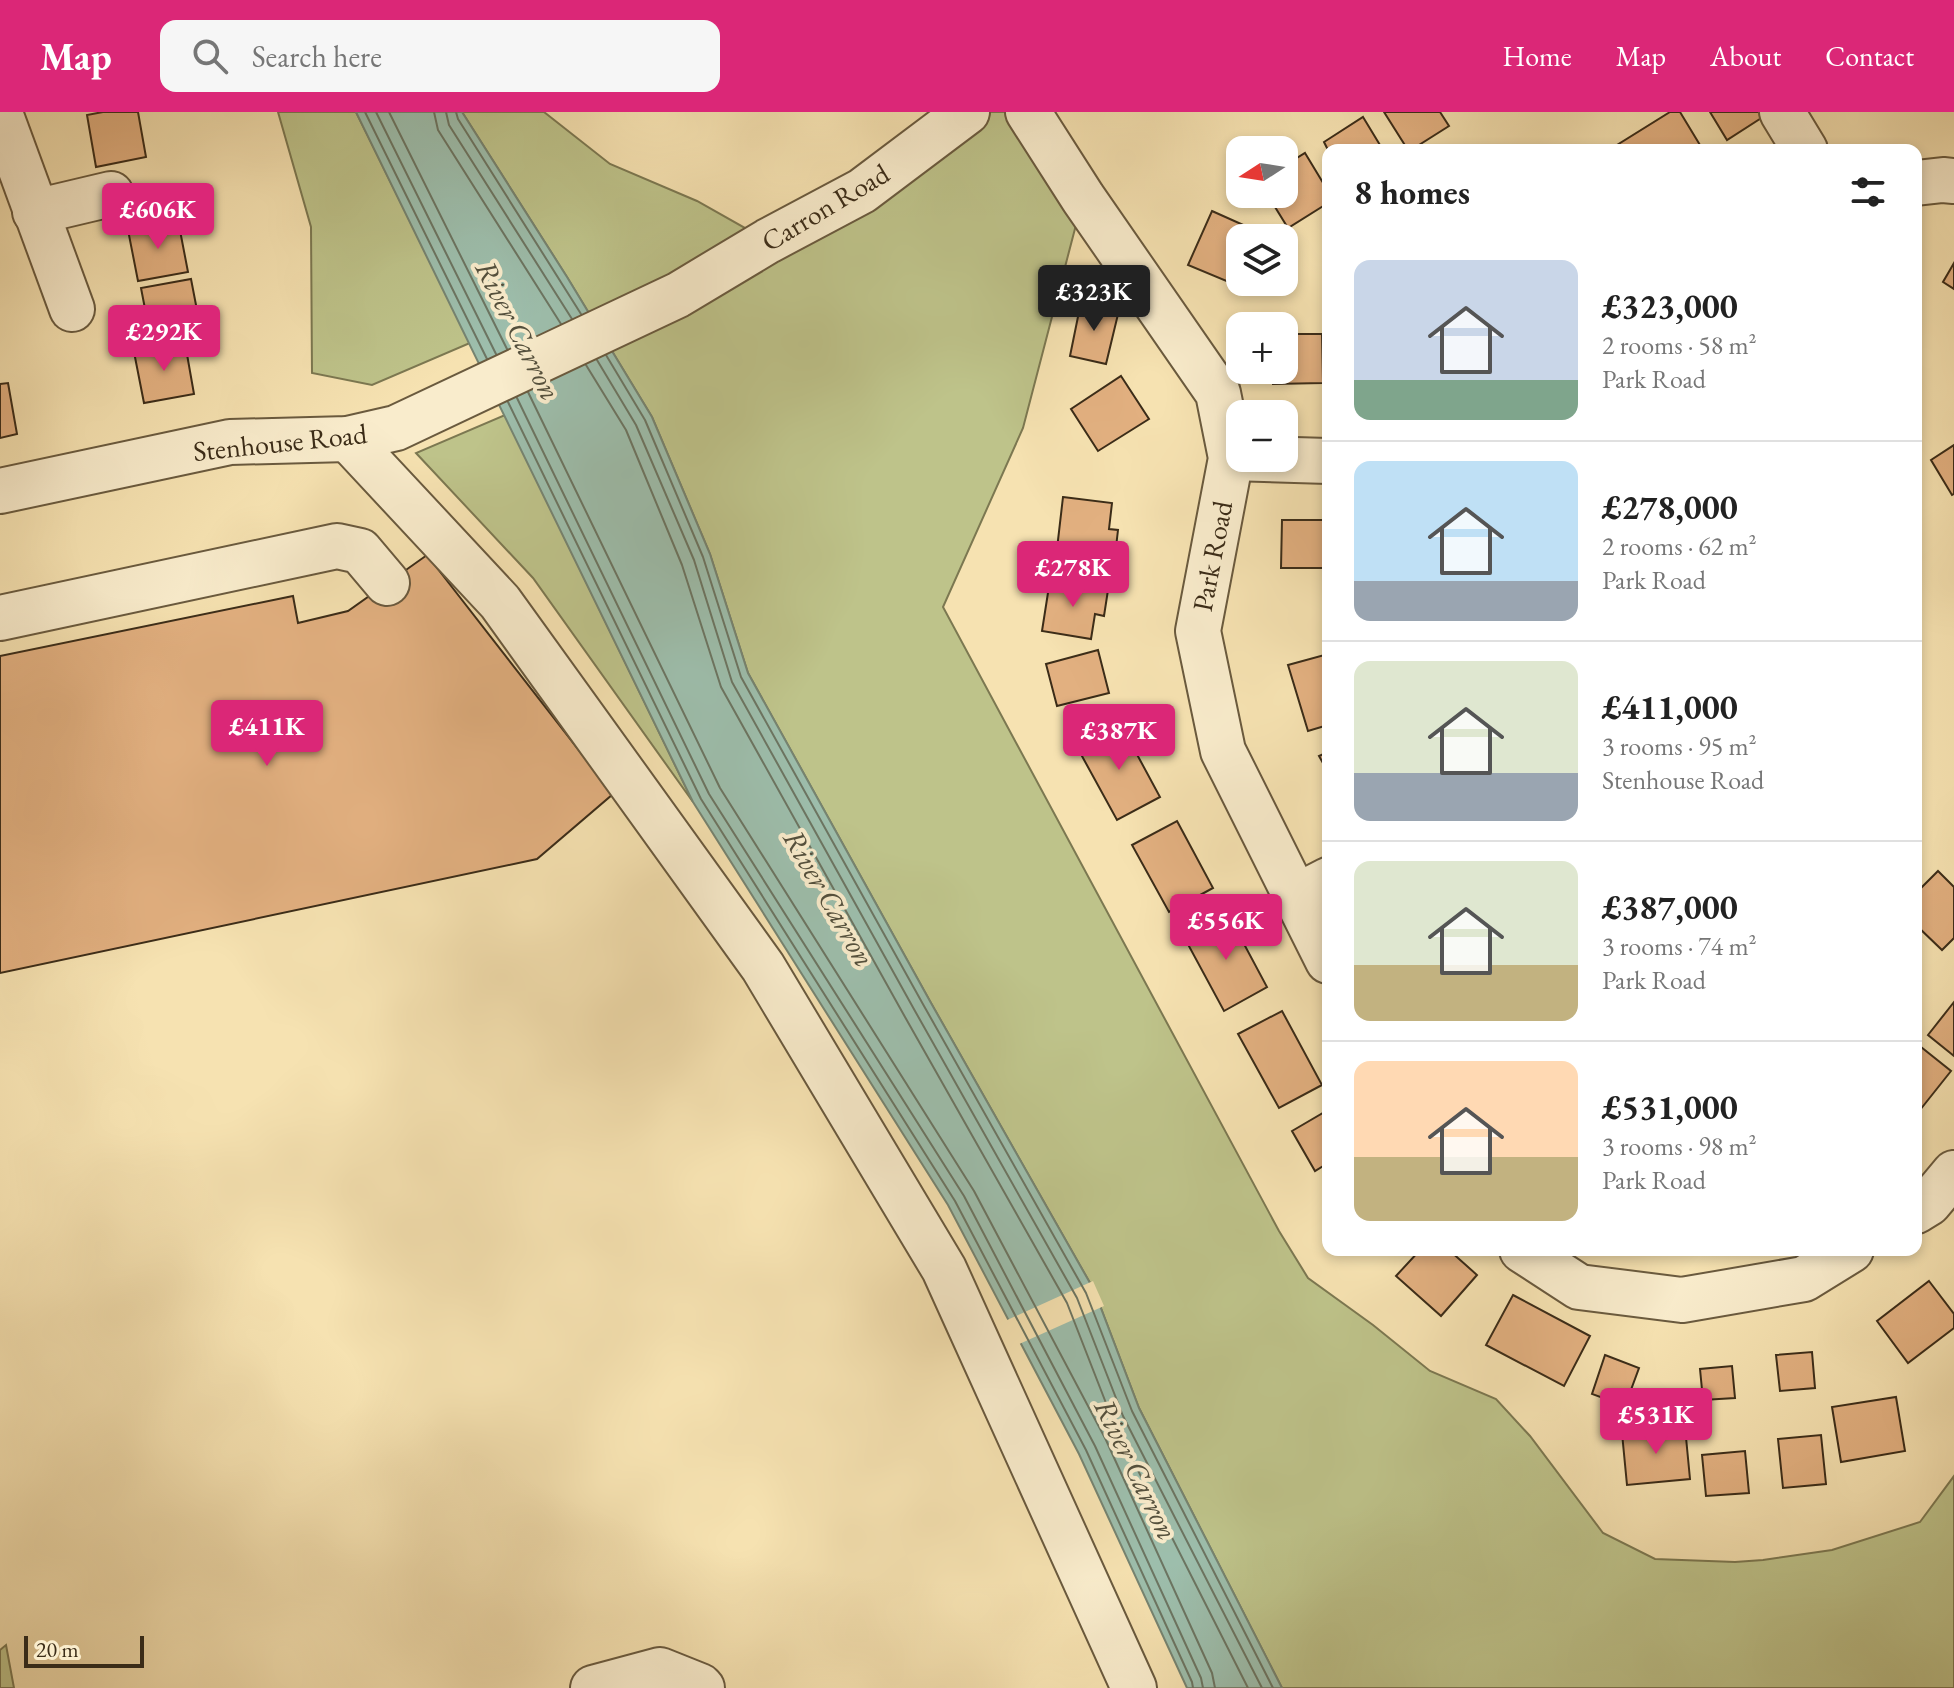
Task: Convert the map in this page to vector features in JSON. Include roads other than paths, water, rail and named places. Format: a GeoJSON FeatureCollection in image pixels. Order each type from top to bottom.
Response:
{"type":"FeatureCollection","features":[{"type":"Feature","properties":{"kind":"street","name":"Carron Road"},"geometry":{"type":"LineString","coordinates":[[678,295],[768,241],[862,191],[967,112]]}},
{"type":"Feature","properties":{"kind":"street","name":"Park Road"},"geometry":{"type":"LineString","coordinates":[[1028,112],[1083,198],[1218,393],[1226,433]]}},
{"type":"Feature","properties":{"kind":"street"},"geometry":{"type":"LineString","coordinates":[[1782,112],[1801,144]]}},
{"type":"Feature","properties":{"kind":"street"},"geometry":{"type":"LineString","coordinates":[[0,113],[72,309]]}},
{"type":"Feature","properties":{"kind":"street"},"geometry":{"type":"LineString","coordinates":[[1922,182],[1954,181]]}},
{"type":"Feature","properties":{"kind":"street"},"geometry":{"type":"LineString","coordinates":[[35,212],[111,194]]}},
{"type":"Feature","properties":{"kind":"street","name":"Stenhouse Road"},"geometry":{"type":"LineString","coordinates":[[0,491],[230,442],[348,439],[396,428],[678,295]]}},
{"type":"Feature","properties":{"kind":"street"},"geometry":{"type":"LineString","coordinates":[[348,439],[500,602],[763,967],[944,1269],[1134,1688]]}},
{"type":"Feature","properties":{"kind":"street"},"geometry":{"type":"LineString","coordinates":[[1298,460],[1322,461]]}},
{"type":"Feature","properties":{"kind":"street","name":"Park Road"},"geometry":{"type":"LineString","coordinates":[[1228,472],[1198,631],[1223,751],[1312,888],[1322,934]]}},
{"type":"Feature","properties":{"kind":"street"},"geometry":{"type":"LineString","coordinates":[[0,618],[337,546],[360,551],[387,583]]}},
{"type":"Feature","properties":{"kind":"street"},"geometry":{"type":"LineString","coordinates":[[1922,1207],[1954,1173]]}},
{"type":"Feature","properties":{"kind":"street"},"geometry":{"type":"LineString","coordinates":[[1531,1256],[1579,1287],[1682,1300],[1804,1279],[1841,1256]]}},
{"type":"Feature","properties":{"kind":"street"},"geometry":{"type":"LineString","coordinates":[[593,1688],[660,1670],[702,1688]]}},
{"type":"Feature","properties":{"kind":"water","name":"River Carron"},"geometry":{"type":"Polygon","coordinates":[[[356,112],[462,112],[652,417],[710,554],[748,673],[1094,1290],[1139,1408],[1282,1688],[1187,1688],[1079,1454],[948,1205],[693,802],[356,112]]]}}]}
